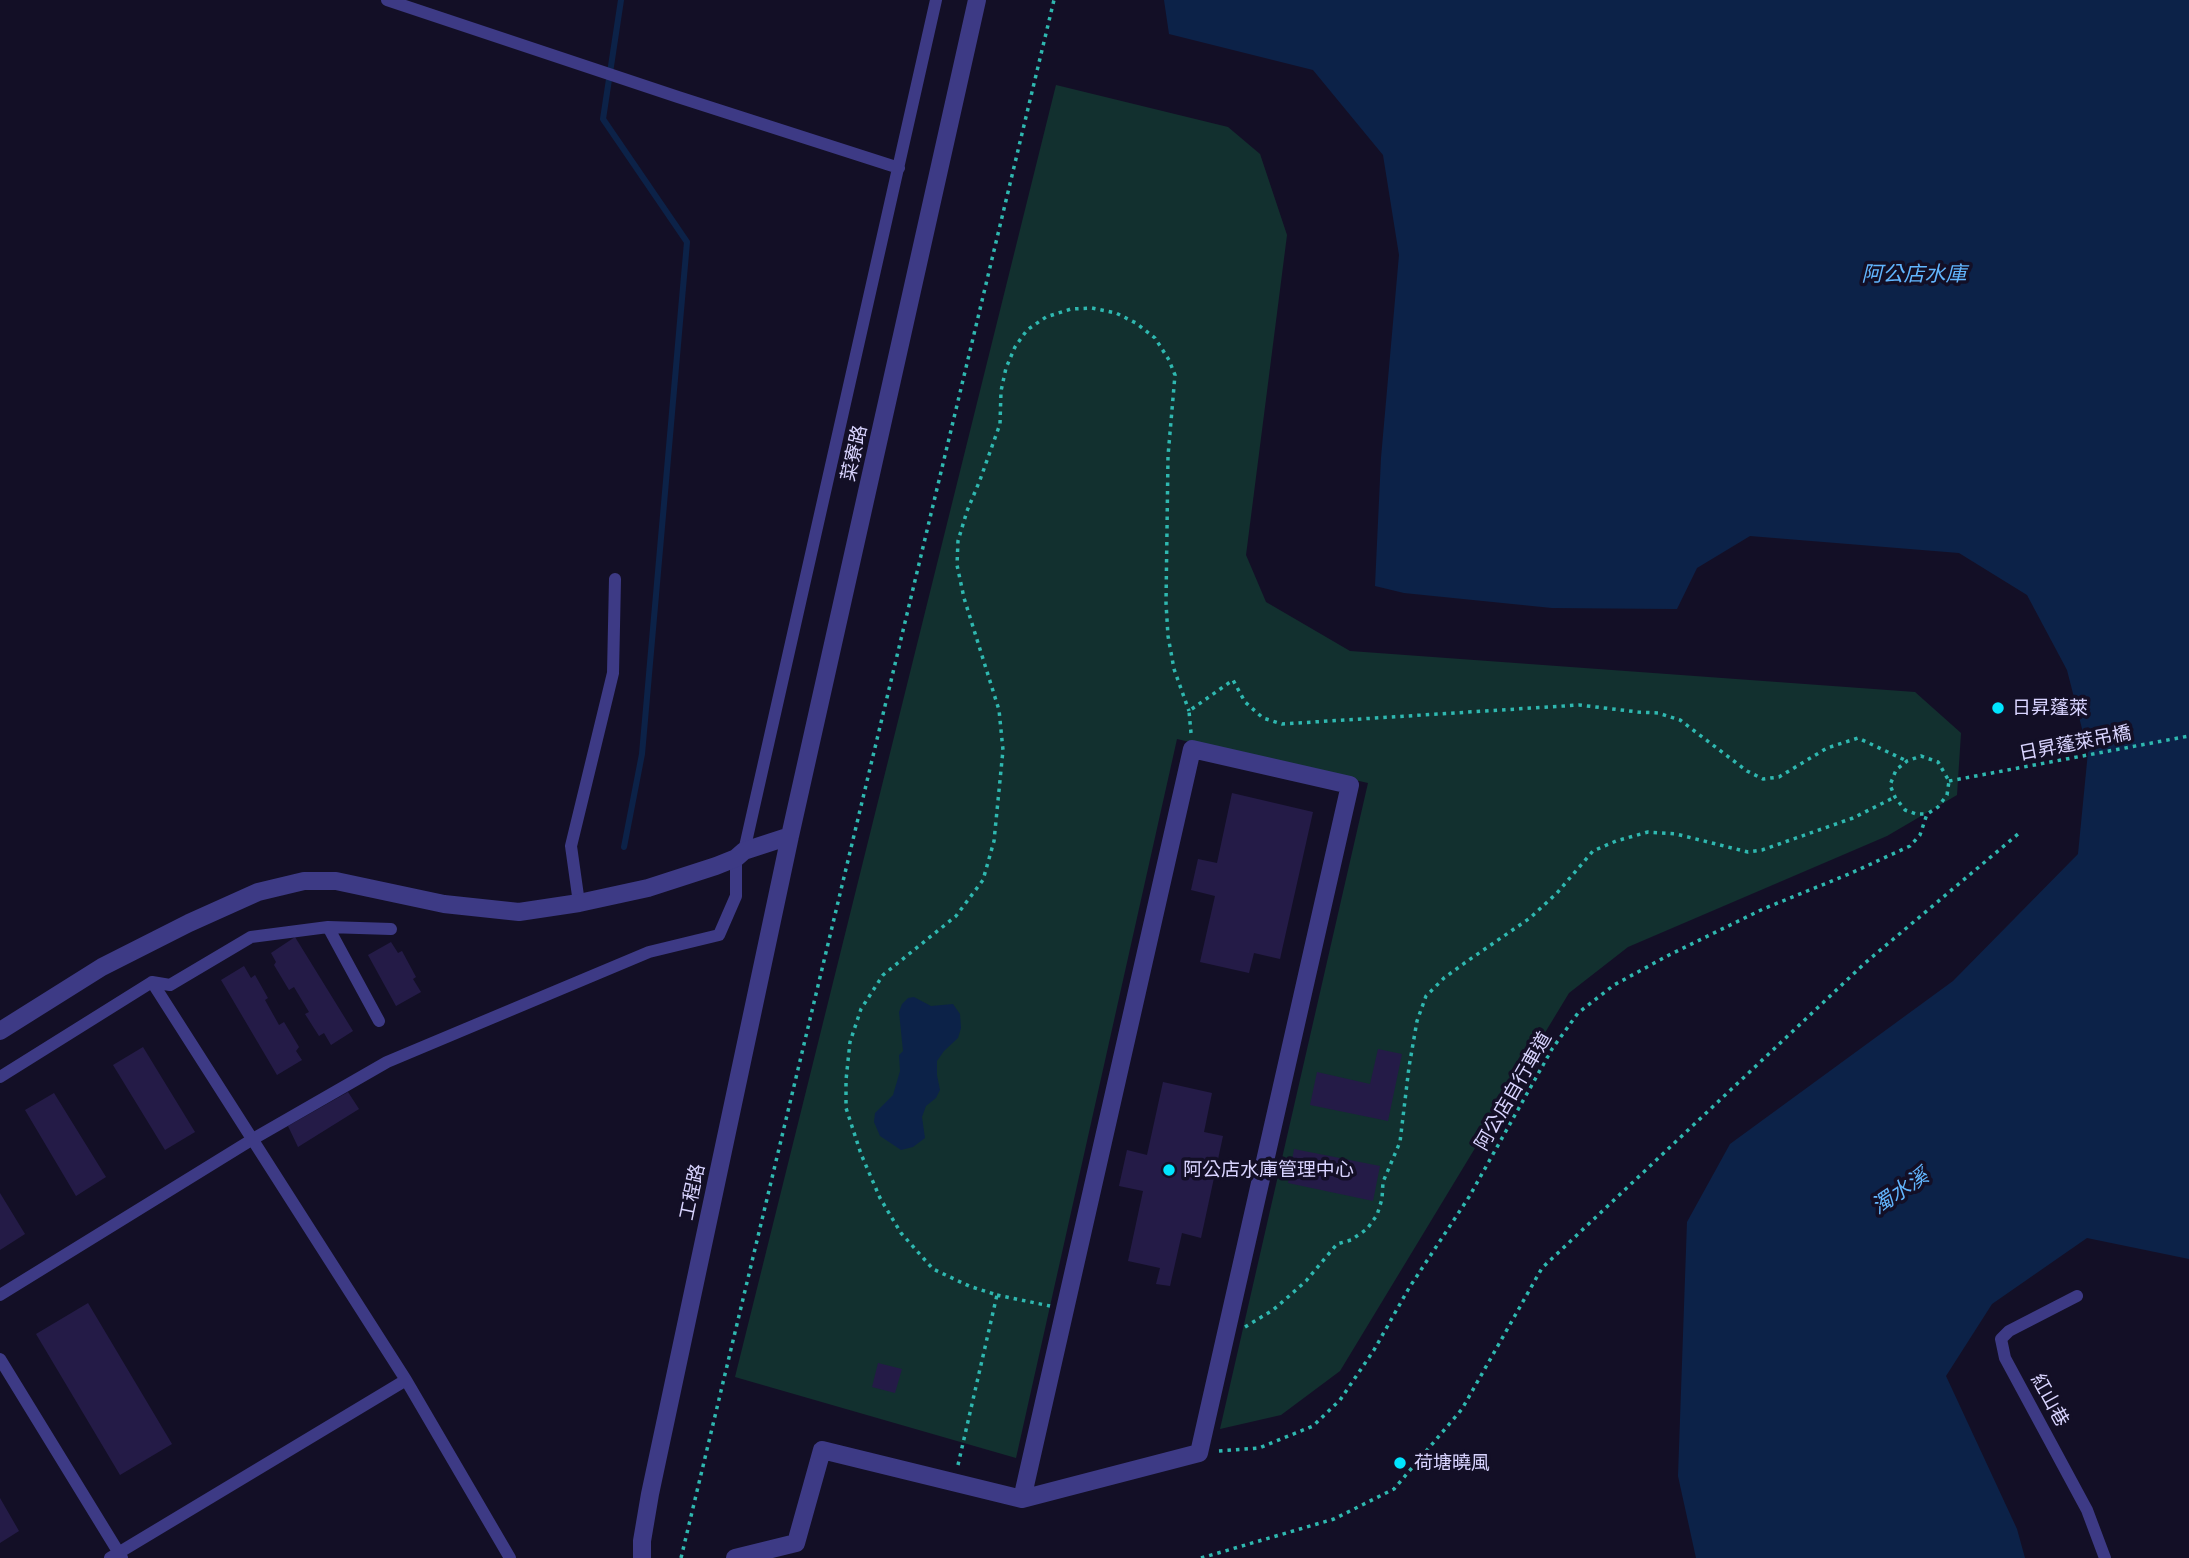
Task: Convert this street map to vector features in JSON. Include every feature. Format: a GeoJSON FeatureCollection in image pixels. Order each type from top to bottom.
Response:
{"type":"FeatureCollection","features":[{"type":"Feature","properties":{"kind":"street","name":"菜寮路"},"geometry":{"type":"LineString","coordinates":[[790,836],[977,0]]}},
{"type":"Feature","properties":{"kind":"street"},"geometry":{"type":"LineString","coordinates":[[735,1558],[796,1543],[822,1450],[1022,1499],[1199,1453],[1350,785],[1192,749],[1022,1499]]}},
{"type":"Feature","properties":{"kind":"street"},"geometry":{"type":"LineString","coordinates":[[0,1031],[102,967],[258,892],[304,881],[337,881],[444,904],[519,912],[579,903],[648,888],[716,866],[790,836]]}},
{"type":"Feature","properties":{"kind":"street","name":"工程路"},"geometry":{"type":"LineString","coordinates":[[642,1558],[642,1541],[650,1494],[790,836]]}},
{"type":"Feature","properties":{"kind":"lane"},"geometry":{"type":"LineString","coordinates":[[387,0],[898,168]]}},
{"type":"Feature","properties":{"kind":"lane"},"geometry":{"type":"LineString","coordinates":[[0,1295],[253,1139],[387,1062],[649,951],[719,935],[736,896],[740,855],[936,0]]}},
{"type":"Feature","properties":{"kind":"lane"},"geometry":{"type":"LineString","coordinates":[[579,903],[571,846],[614,673],[615,579]]}},
{"type":"Feature","properties":{"kind":"lane"},"geometry":{"type":"LineString","coordinates":[[328,927],[379,1021]]}},
{"type":"Feature","properties":{"kind":"lane"},"geometry":{"type":"LineString","coordinates":[[0,1077],[152,982],[170,985],[251,937],[328,927],[391,929]]}},
{"type":"Feature","properties":{"kind":"lane"},"geometry":{"type":"LineString","coordinates":[[152,982],[406,1380],[510,1558]]}},
{"type":"Feature","properties":{"kind":"lane","name":"紅山巷"},"geometry":{"type":"LineString","coordinates":[[2077,1296],[2009,1331],[2001,1339],[2005,1358],[2087,1510],[2105,1558]]}},
{"type":"Feature","properties":{"kind":"lane"},"geometry":{"type":"LineString","coordinates":[[0,1359],[117,1556],[406,1380]]}},
{"type":"Feature","properties":{"kind":"path"},"geometry":{"type":"LineString","coordinates":[[681,1558],[1054,0]]}},
{"type":"Feature","properties":{"kind":"path"},"geometry":{"type":"LineString","coordinates":[[1066,1309],[997,1295],[969,1286],[933,1269],[901,1233],[880,1198],[861,1154],[846,1108],[846,1080],[850,1042],[861,1009],[883,975],[957,916],[983,880],[994,841],[1003,750],[988,671],[964,598],[957,565],[958,541],[1000,424],[1001,391],[1015,346],[1027,330],[1046,317],[1071,309],[1092,307],[1116,313],[1136,323],[1155,338],[1175,375],[1168,456],[1166,603],[1168,636],[1174,669],[1189,711],[1192,749]]}},
{"type":"Feature","properties":{"kind":"path"},"geometry":{"type":"LineString","coordinates":[[1189,711],[1233,680],[1245,702],[1263,718],[1282,724],[1580,705],[1658,713],[1681,720],[1747,771],[1763,779],[1779,776],[1827,748],[1858,738],[1907,761]]}},
{"type":"Feature","properties":{"kind":"path","name":"日昇蓬萊吊橋"},"geometry":{"type":"LineString","coordinates":[[1949,781],[2189,736]]}},
{"type":"Feature","properties":{"kind":"path"},"geometry":{"type":"LineString","coordinates":[[1927,814],[1905,810],[1895,797],[1890,785],[1896,770],[1907,761],[1922,756],[1938,762],[1949,781]]}},
{"type":"Feature","properties":{"kind":"path","name":"阿公店自行車道"},"geometry":{"type":"LineString","coordinates":[[1199,1453],[1259,1448],[1313,1426],[1339,1400],[1374,1350],[1409,1287],[1469,1197],[1552,1049],[1578,1013],[1614,985],[1669,955],[1763,909],[1910,846],[1920,835],[1927,814],[1938,807],[1947,795],[1949,781]]}},
{"type":"Feature","properties":{"kind":"path"},"geometry":{"type":"LineString","coordinates":[[1225,1336],[1248,1326],[1273,1310],[1306,1281],[1337,1244],[1351,1240],[1367,1229],[1377,1215],[1383,1182],[1400,1142],[1409,1067],[1426,996],[1444,978],[1530,918],[1557,893],[1593,851],[1648,832],[1676,834],[1748,852],[1762,850],[1853,818],[1895,797]]}},
{"type":"Feature","properties":{"kind":"path"},"geometry":{"type":"LineString","coordinates":[[1201,1558],[1334,1519],[1394,1489],[1462,1409],[1542,1268],[1865,963],[2018,834]]}},
{"type":"Feature","properties":{"kind":"path"},"geometry":{"type":"LineString","coordinates":[[954,1481],[997,1295]]}},
{"type":"Feature","properties":{"kind":"green space"},"geometry":{"type":"Polygon","coordinates":[[[1056,85],[1228,127],[1260,154],[1287,235],[1246,555],[1266,602],[1350,651],[1915,692],[1961,733],[1957,795],[1887,836],[1628,947],[1569,993],[1340,1371],[1281,1415],[1220,1429],[1368,783],[1177,739],[1016,1458],[735,1377],[1056,85]]]}},
{"type":"Feature","properties":{"kind":"water","name":"阿公店水庫"},"geometry":{"type":"Polygon","coordinates":[[[1164,0],[2189,0],[2189,1259],[2087,1238],[1992,1304],[1946,1376],[2017,1529],[2025,1558],[1696,1558],[1678,1476],[1687,1222],[1730,1144],[1953,981],[2078,854],[2088,752],[2067,670],[2027,595],[1959,553],[1750,536],[1697,568],[1677,609],[1552,608],[1404,593],[1375,586],[1381,458],[1399,255],[1383,155],[1313,70],[1169,34],[1164,0]]]}},
{"type":"Feature","properties":{"kind":"water"},"geometry":{"type":"Polygon","coordinates":[[[914,997],[931,1006],[953,1004],[960,1014],[961,1028],[958,1038],[937,1061],[940,1090],[936,1098],[926,1106],[922,1117],[925,1138],[913,1147],[901,1150],[880,1136],[874,1122],[875,1113],[893,1095],[900,1071],[899,1055],[903,1051],[899,1012],[908,998],[914,997]]]}},
{"type":"Feature","properties":{"kind":"building"},"geometry":{"type":"Polygon","coordinates":[[[1232,793],[1313,812],[1280,959],[1254,953],[1249,973],[1200,962],[1215,896],[1191,890],[1198,859],[1217,863],[1232,793]]]}},
{"type":"Feature","properties":{"kind":"building"},"geometry":{"type":"Polygon","coordinates":[[[295,937],[353,1031],[331,1045],[324,1033],[319,1036],[305,1014],[309,1012],[294,987],[289,990],[274,965],[276,962],[271,953],[295,937]]]}},
{"type":"Feature","properties":{"kind":"building"},"geometry":{"type":"Polygon","coordinates":[[[391,942],[398,953],[402,951],[421,992],[396,1006],[368,955],[391,942]]]}},
{"type":"Feature","properties":{"kind":"building"},"geometry":{"type":"Polygon","coordinates":[[[244,966],[251,978],[255,975],[279,1025],[284,1022],[299,1047],[296,1051],[302,1060],[277,1075],[221,980],[244,966]]]}},
{"type":"Feature","properties":{"kind":"building"},"geometry":{"type":"Polygon","coordinates":[[[143,1047],[195,1132],[165,1150],[113,1065],[143,1047]]]}},
{"type":"Feature","properties":{"kind":"building"},"geometry":{"type":"Polygon","coordinates":[[[1378,1049],[1402,1054],[1388,1121],[1310,1105],[1317,1072],[1370,1084],[1378,1049]]]}},
{"type":"Feature","properties":{"kind":"building","name":"阿公店水庫管理中心"},"geometry":{"type":"Polygon","coordinates":[[[1163,1082],[1212,1093],[1204,1132],[1223,1136],[1201,1238],[1182,1233],[1170,1286],[1156,1284],[1160,1268],[1128,1261],[1143,1191],[1119,1186],[1127,1150],[1147,1155],[1163,1082]]]}},
{"type":"Feature","properties":{"kind":"building"},"geometry":{"type":"Polygon","coordinates":[[[348,1092],[359,1109],[298,1147],[288,1126],[348,1092]]]}},
{"type":"Feature","properties":{"kind":"building"},"geometry":{"type":"Polygon","coordinates":[[[54,1093],[106,1177],[76,1196],[25,1110],[54,1093]]]}},
{"type":"Feature","properties":{"kind":"building"},"geometry":{"type":"Polygon","coordinates":[[[1294,1149],[1380,1166],[1373,1201],[1288,1183],[1294,1149]]]}},
{"type":"Feature","properties":{"kind":"building"},"geometry":{"type":"Polygon","coordinates":[[[0,1193],[25,1234],[0,1250],[0,1193]]]}},
{"type":"Feature","properties":{"kind":"building"},"geometry":{"type":"Polygon","coordinates":[[[88,1303],[172,1444],[120,1475],[36,1334],[88,1303]]]}},
{"type":"Feature","properties":{"kind":"building"},"geometry":{"type":"Polygon","coordinates":[[[878,1363],[902,1369],[895,1393],[872,1387],[878,1363]]]}},
{"type":"Feature","properties":{"kind":"building"},"geometry":{"type":"Polygon","coordinates":[[[0,1498],[19,1531],[0,1543],[0,1498]]]}},
{"type":"Feature","properties":{"kind":"waterway"},"geometry":{"type":"LineString","coordinates":[[621,0],[603,119],[687,242],[642,754],[624,847]]}},
{"type":"Feature","properties":{"kind":"place","name":"日昇蓬萊"},"geometry":{"type":"Point","coordinates":[1998,708]}},
{"type":"Feature","properties":{"kind":"place","name":"阿公店水庫管理中心"},"geometry":{"type":"Point","coordinates":[1169,1170]}},
{"type":"Feature","properties":{"kind":"place","name":"荷塘曉風"},"geometry":{"type":"Point","coordinates":[1400,1463]}},
{"type":"Feature","properties":{"kind":"water label","name":"濁水溪"},"geometry":{"type":"Point","coordinates":[1900,1191]}}]}
